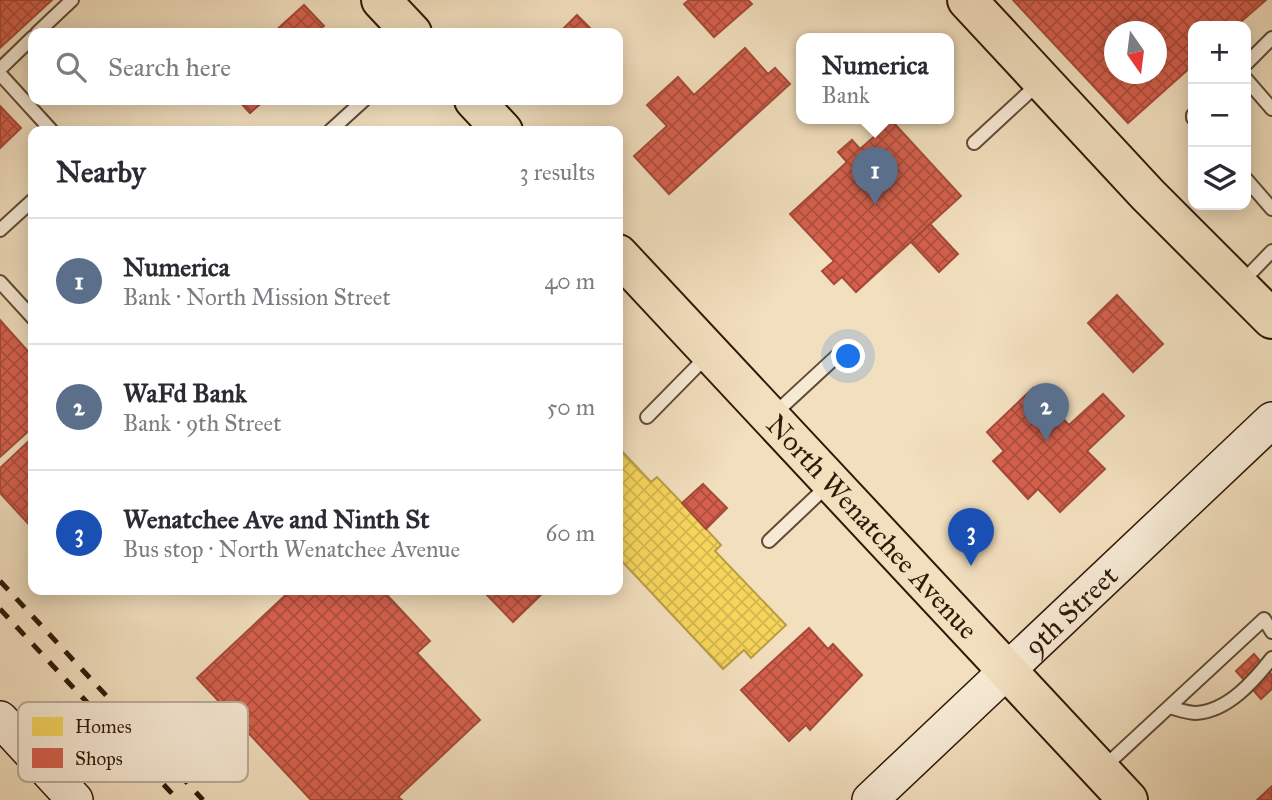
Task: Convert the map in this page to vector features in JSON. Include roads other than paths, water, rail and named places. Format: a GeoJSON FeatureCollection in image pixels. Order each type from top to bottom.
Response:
{"type":"FeatureCollection","features":[{"type":"Feature","properties":{"kind":"main road"},"geometry":{"type":"LineString","coordinates":[[967,0],[1272,319]]}},
{"type":"Feature","properties":{"kind":"main road"},"geometry":{"type":"LineString","coordinates":[[479,105],[498,126]]}},
{"type":"Feature","properties":{"kind":"main road","name":"North Wenatchee Avenue"},"geometry":{"type":"LineString","coordinates":[[623,265],[710,353],[1128,800]]}},
{"type":"Feature","properties":{"kind":"street","name":"9th Street"},"geometry":{"type":"LineString","coordinates":[[870,800],[1272,420]]}},
{"type":"Feature","properties":{"kind":"street"},"geometry":{"type":"LineString","coordinates":[[0,719],[18,738]]}},
{"type":"Feature","properties":{"kind":"street"},"geometry":{"type":"LineString","coordinates":[[58,782],[75,800]]}},
{"type":"Feature","properties":{"kind":"lane"},"geometry":{"type":"LineString","coordinates":[[42,28],[72,0]]}},
{"type":"Feature","properties":{"kind":"lane"},"geometry":{"type":"LineString","coordinates":[[1251,59],[1272,38]]}},
{"type":"Feature","properties":{"kind":"lane"},"geometry":{"type":"LineString","coordinates":[[0,69],[28,42]]}},
{"type":"Feature","properties":{"kind":"lane"},"geometry":{"type":"LineString","coordinates":[[0,75],[47,126]]}},
{"type":"Feature","properties":{"kind":"lane"},"geometry":{"type":"LineString","coordinates":[[974,143],[1042,80]]}},
{"type":"Feature","properties":{"kind":"lane"},"geometry":{"type":"LineString","coordinates":[[1250,84],[1272,109]]}},
{"type":"Feature","properties":{"kind":"lane"},"geometry":{"type":"LineString","coordinates":[[335,126],[359,105]]}},
{"type":"Feature","properties":{"kind":"lane"},"geometry":{"type":"LineString","coordinates":[[1251,185],[1272,209]]}},
{"type":"Feature","properties":{"kind":"lane"},"geometry":{"type":"LineString","coordinates":[[0,230],[28,205]]}},
{"type":"Feature","properties":{"kind":"lane"},"geometry":{"type":"LineString","coordinates":[[1238,286],[1272,251]]}},
{"type":"Feature","properties":{"kind":"lane"},"geometry":{"type":"LineString","coordinates":[[0,282],[28,313]]}},
{"type":"Feature","properties":{"kind":"lane"},"geometry":{"type":"LineString","coordinates":[[647,417],[710,353]]}},
{"type":"Feature","properties":{"kind":"lane"},"geometry":{"type":"LineString","coordinates":[[770,417],[839,354]]}},
{"type":"Feature","properties":{"kind":"lane"},"geometry":{"type":"LineString","coordinates":[[769,541],[831,482]]}},
{"type":"Feature","properties":{"kind":"lane"},"geometry":{"type":"LineString","coordinates":[[1100,771],[1264,620],[1272,632]]}},
{"type":"Feature","properties":{"kind":"lane"},"geometry":{"type":"LineString","coordinates":[[1169,707],[1195,713],[1216,708],[1251,684],[1272,658]]}},
{"type":"Feature","properties":{"kind":"railway"},"geometry":{"type":"LineString","coordinates":[[0,581],[112,702]]}},
{"type":"Feature","properties":{"kind":"railway"},"geometry":{"type":"LineString","coordinates":[[0,609],[87,702]]}},
{"type":"Feature","properties":{"kind":"railway"},"geometry":{"type":"LineString","coordinates":[[161,782],[178,800]]}},
{"type":"Feature","properties":{"kind":"railway"},"geometry":{"type":"LineString","coordinates":[[186,782],[203,800]]}},
{"type":"Feature","properties":{"kind":"place","name":"Numerica"},"geometry":{"type":"Point","coordinates":[875,205]}},
{"type":"Feature","properties":{"kind":"place","name":"WaFd Bank"},"geometry":{"type":"Point","coordinates":[1046,441]}},
{"type":"Feature","properties":{"kind":"place","name":"Wenatchee Ave and Ninth St"},"geometry":{"type":"Point","coordinates":[971,566]}}]}
